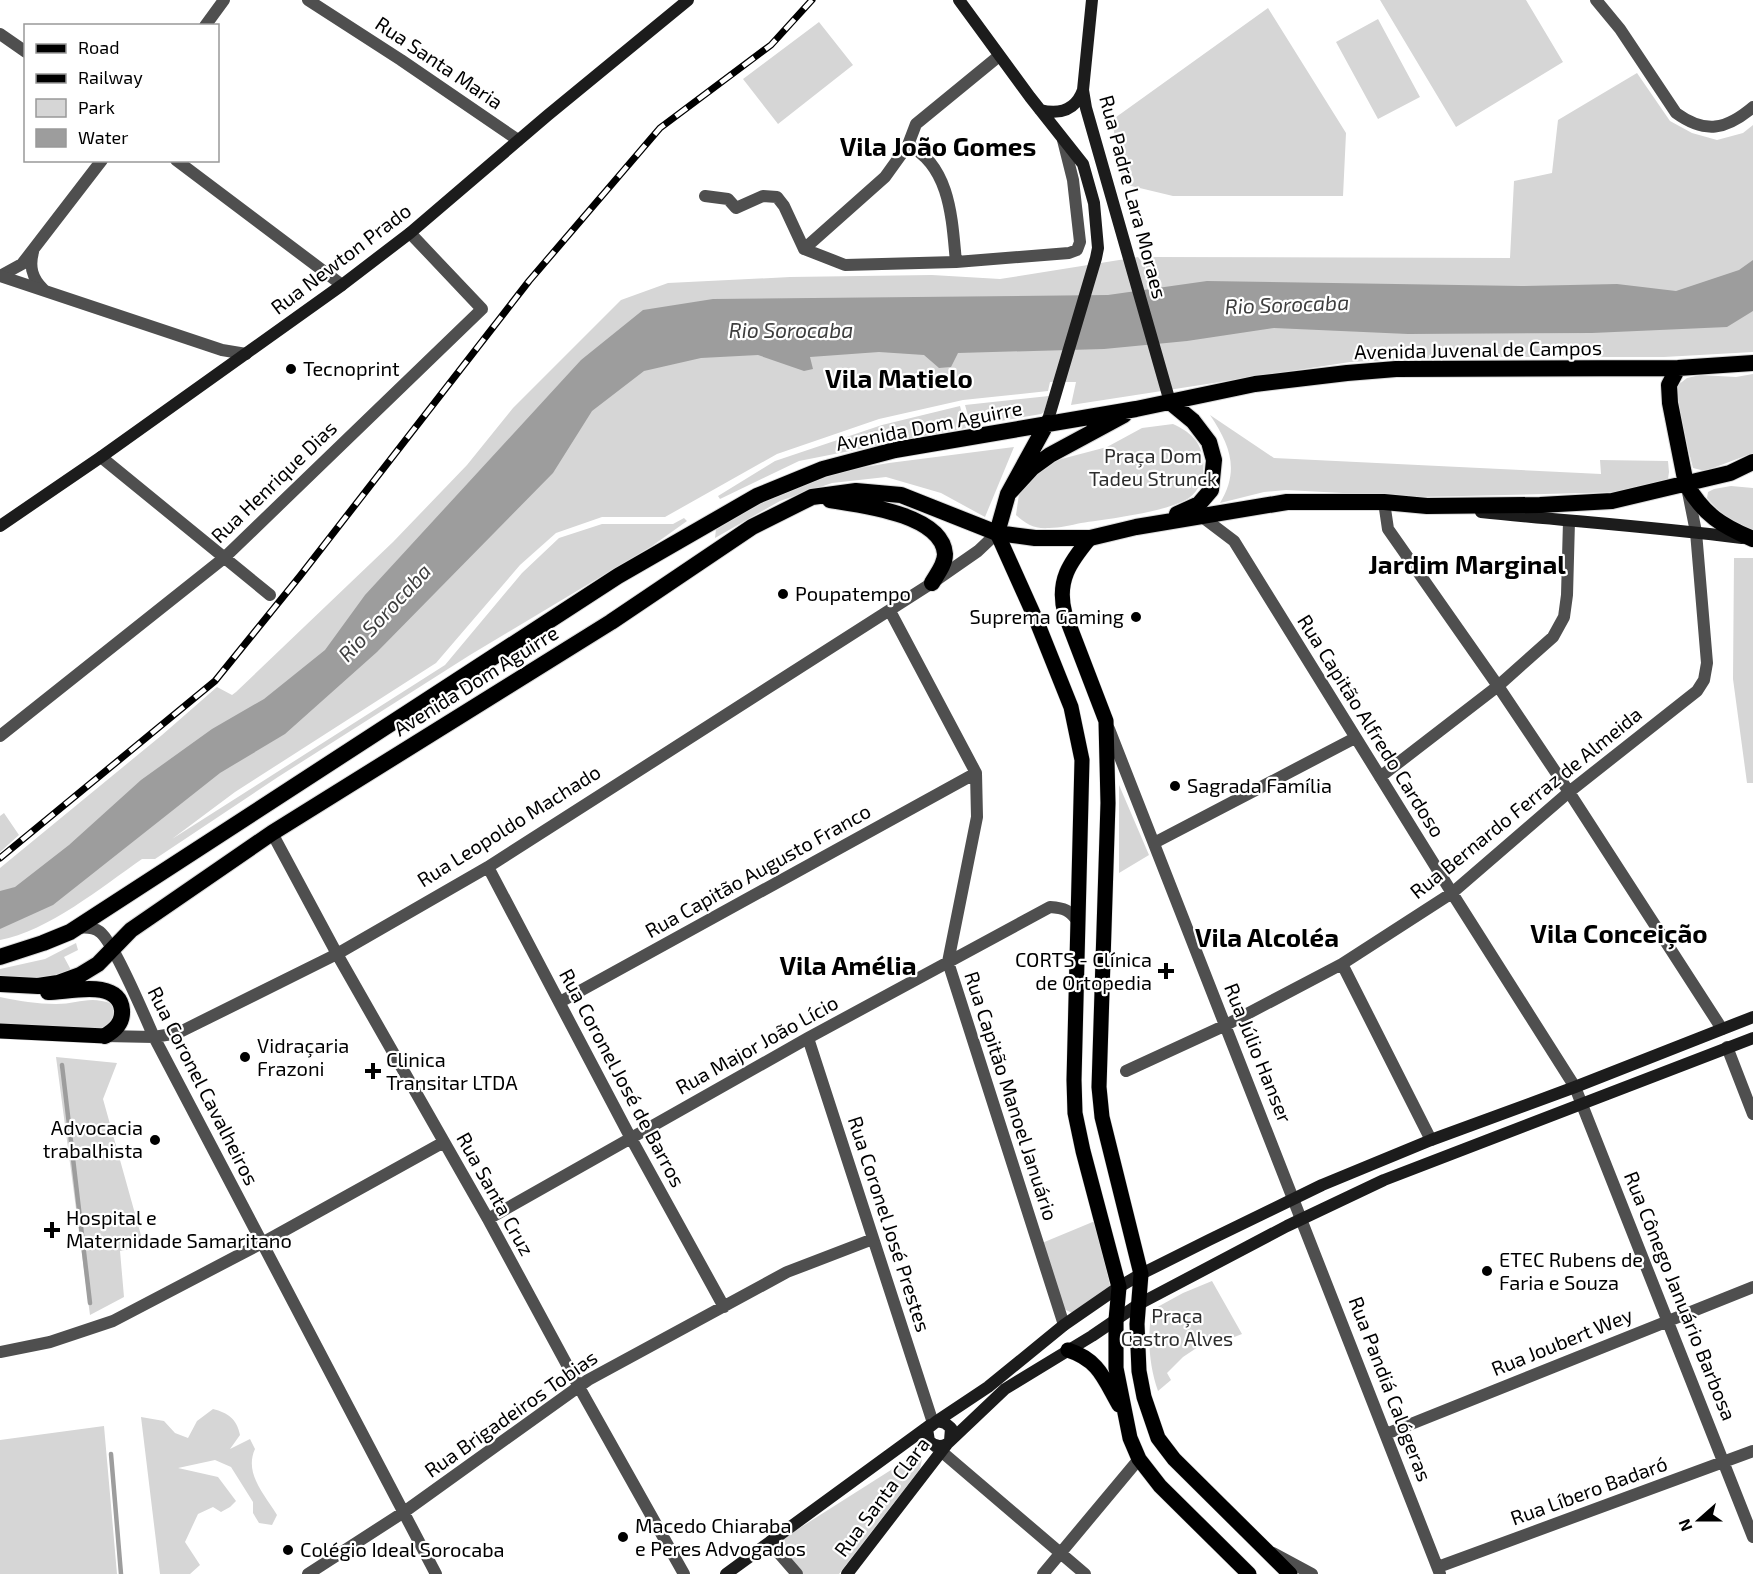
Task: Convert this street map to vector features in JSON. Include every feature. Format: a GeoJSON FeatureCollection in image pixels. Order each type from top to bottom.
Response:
{"type":"FeatureCollection","features":[{"type":"Feature","properties":{"kind":"highway","name":"Avenida Juvenal de Campos"},"geometry":{"type":"LineString","coordinates":[[1136,409],[1255,384],[1396,369],[1678,368],[1753,363]]}},
{"type":"Feature","properties":{"kind":"highway"},"geometry":{"type":"LineString","coordinates":[[1678,368],[1669,385],[1670,403],[1686,484],[1692,495],[1712,517],[1724,526],[1753,539]]}},
{"type":"Feature","properties":{"kind":"highway"},"geometry":{"type":"LineString","coordinates":[[1136,527],[1199,504],[1211,490],[1214,460],[1209,442],[1192,421],[1170,402]]}},
{"type":"Feature","properties":{"kind":"highway"},"geometry":{"type":"LineString","coordinates":[[1008,494],[1032,468],[1050,455],[1136,409]]}},
{"type":"Feature","properties":{"kind":"highway","name":"Avenida Dom Aguirre"},"geometry":{"type":"LineString","coordinates":[[0,957],[70,932],[618,576],[757,496],[823,469],[874,456],[1047,423],[1136,409]]}},
{"type":"Feature","properties":{"kind":"highway"},"geometry":{"type":"LineString","coordinates":[[997,533],[1008,494],[1047,423]]}},
{"type":"Feature","properties":{"kind":"highway"},"geometry":{"type":"LineString","coordinates":[[1136,527],[1287,502],[1384,502],[1426,506],[1540,505],[1612,501],[1730,472],[1753,462]]}},
{"type":"Feature","properties":{"kind":"highway","name":"Avenida Dom Aguirre"},"geometry":{"type":"LineString","coordinates":[[0,984],[38,986],[58,983],[80,975],[98,964],[131,930],[272,833],[611,622],[752,527],[812,496],[856,491],[902,495],[997,533],[1035,538],[1090,538],[1136,527]]}},
{"type":"Feature","properties":{"kind":"highway"},"geometry":{"type":"LineString","coordinates":[[812,496],[902,515],[927,526],[939,536],[945,553],[943,565],[932,583]]}},
{"type":"Feature","properties":{"kind":"highway"},"geometry":{"type":"LineString","coordinates":[[0,984],[29,992],[85,989],[108,991],[117,998],[122,1012],[121,1021],[117,1027],[105,1036]]}},
{"type":"Feature","properties":{"kind":"main road","name":"Rua Newton Prado"},"geometry":{"type":"LineString","coordinates":[[0,526],[342,285],[410,233],[518,140],[688,0]]}},
{"type":"Feature","properties":{"kind":"main road"},"geometry":{"type":"LineString","coordinates":[[959,0],[999,56],[1083,164],[1094,203],[1098,248],[1096,258],[1047,423]]}},
{"type":"Feature","properties":{"kind":"main road","name":"Rua Padre Lara Moraes"},"geometry":{"type":"LineString","coordinates":[[1092,0],[1083,90],[1093,137],[1170,402]]}},
{"type":"Feature","properties":{"kind":"main road"},"geometry":{"type":"LineString","coordinates":[[1040,110],[1056,113],[1069,109],[1080,99],[1083,90]]}},
{"type":"Feature","properties":{"kind":"main road"},"geometry":{"type":"LineString","coordinates":[[1426,506],[1753,539]]}},
{"type":"Feature","properties":{"kind":"main road"},"geometry":{"type":"LineString","coordinates":[[997,533],[1037,622],[1071,707],[1082,760],[1075,1113],[1119,1287],[1116,1368],[1124,1415],[1139,1459],[1160,1486],[1242,1572]]}},
{"type":"Feature","properties":{"kind":"main road"},"geometry":{"type":"LineString","coordinates":[[1090,538],[1067,572],[1061,597],[1065,614],[1106,721],[1107,815],[1099,1087],[1102,1117],[1141,1274],[1137,1324],[1139,1371],[1144,1397],[1158,1438],[1174,1459],[1290,1574]]}},
{"type":"Feature","properties":{"kind":"main road"},"geometry":{"type":"LineString","coordinates":[[726,1574],[933,1423],[988,1387],[1064,1325],[1141,1274],[1294,1198],[1431,1140],[1575,1087],[1753,1017]]}},
{"type":"Feature","properties":{"kind":"main road","name":"Rua Leopoldo Machado"},"geometry":{"type":"LineString","coordinates":[[0,1031],[105,1036]]}},
{"type":"Feature","properties":{"kind":"main road","name":"Rua Santa Clara"},"geometry":{"type":"LineString","coordinates":[[847,1574],[943,1445],[1005,1389],[1139,1304],[1302,1218],[1384,1180],[1753,1038]]}},
{"type":"Feature","properties":{"kind":"main road"},"geometry":{"type":"LineString","coordinates":[[1068,1350],[1079,1354],[1096,1366],[1124,1415]]}},
{"type":"Feature","properties":{"kind":"main road"},"geometry":{"type":"LineString","coordinates":[[933,1423],[948,1425],[952,1432],[943,1445],[927,1437],[933,1423]]}},
{"type":"Feature","properties":{"kind":"street"},"geometry":{"type":"LineString","coordinates":[[206,24],[224,0]]}},
{"type":"Feature","properties":{"kind":"street","name":"Rua Santa Maria"},"geometry":{"type":"LineString","coordinates":[[308,0],[518,140]]}},
{"type":"Feature","properties":{"kind":"street"},"geometry":{"type":"LineString","coordinates":[[1596,0],[1620,29],[1676,113],[1686,120],[1706,127],[1716,127],[1731,123],[1753,107]]}},
{"type":"Feature","properties":{"kind":"street"},"geometry":{"type":"LineString","coordinates":[[0,34],[24,51]]}},
{"type":"Feature","properties":{"kind":"street"},"geometry":{"type":"LineString","coordinates":[[804,249],[885,177],[908,145],[916,124],[999,56]]}},
{"type":"Feature","properties":{"kind":"street"},"geometry":{"type":"LineString","coordinates":[[705,196],[728,199],[736,208],[763,196],[777,197],[784,206],[804,249],[845,265],[956,262],[1069,253],[1077,250],[1080,242],[1073,180],[1063,140]]}},
{"type":"Feature","properties":{"kind":"street"},"geometry":{"type":"LineString","coordinates":[[908,145],[929,160],[939,173],[953,231],[956,262]]}},
{"type":"Feature","properties":{"kind":"street"},"geometry":{"type":"LineString","coordinates":[[0,276],[22,264],[100,162]]}},
{"type":"Feature","properties":{"kind":"street"},"geometry":{"type":"LineString","coordinates":[[179,162],[342,285]]}},
{"type":"Feature","properties":{"kind":"street","name":"Rua Henrique Dias"},"geometry":{"type":"LineString","coordinates":[[0,736],[224,558],[482,309],[410,233]]}},
{"type":"Feature","properties":{"kind":"street"},"geometry":{"type":"LineString","coordinates":[[33,251],[32,275],[43,289]]}},
{"type":"Feature","properties":{"kind":"street"},"geometry":{"type":"LineString","coordinates":[[0,276],[233,353],[246,354]]}},
{"type":"Feature","properties":{"kind":"street"},"geometry":{"type":"LineString","coordinates":[[209,345],[218,357],[219,368],[215,375]]}},
{"type":"Feature","properties":{"kind":"street"},"geometry":{"type":"LineString","coordinates":[[101,457],[270,596]]}},
{"type":"Feature","properties":{"kind":"street","name":"Rua Bernardo Ferraz de Almeida"},"geometry":{"type":"LineString","coordinates":[[1126,1071],[1226,1025],[1342,964],[1452,892],[1569,792],[1697,691],[1704,680],[1707,663],[1696,532],[1686,484]]}},
{"type":"Feature","properties":{"kind":"street"},"geometry":{"type":"LineString","coordinates":[[1384,502],[1388,529],[1569,792],[1722,1029]]}},
{"type":"Feature","properties":{"kind":"street","name":"Rua Capitão Alfredo Cardoso"},"geometry":{"type":"LineString","coordinates":[[1207,515],[1234,541],[1575,1087]]}},
{"type":"Feature","properties":{"kind":"street"},"geometry":{"type":"LineString","coordinates":[[1380,777],[1498,686],[1553,637],[1564,616],[1567,595],[1569,521]]}},
{"type":"Feature","properties":{"kind":"street","name":"Rua Leopoldo Machado"},"geometry":{"type":"LineString","coordinates":[[105,1036],[154,1037],[178,1033],[337,954],[488,867],[932,583],[978,551],[997,533]]}},
{"type":"Feature","properties":{"kind":"street","name":"Rua Capitão Manoel Januário"},"geometry":{"type":"LineString","coordinates":[[890,610],[976,773],[976,817],[948,962],[1064,1325]]}},
{"type":"Feature","properties":{"kind":"street","name":"Rua Júlio Hanser"},"geometry":{"type":"LineString","coordinates":[[1106,721],[1302,1218]]}},
{"type":"Feature","properties":{"kind":"street"},"geometry":{"type":"LineString","coordinates":[[1154,843],[1355,738]]}},
{"type":"Feature","properties":{"kind":"street","name":"Rua Capitão Augusto Franco"},"geometry":{"type":"LineString","coordinates":[[560,1002],[976,773]]}},
{"type":"Feature","properties":{"kind":"street","name":"Rua Santa Cruz"},"geometry":{"type":"LineString","coordinates":[[272,833],[337,954],[488,1219],[684,1574]]}},
{"type":"Feature","properties":{"kind":"street","name":"Rua Coronel José de Barros"},"geometry":{"type":"LineString","coordinates":[[488,867],[631,1138],[724,1307]]}},
{"type":"Feature","properties":{"kind":"street","name":"Rua Major João Lício"},"geometry":{"type":"LineString","coordinates":[[488,1219],[808,1038],[1050,908],[1062,908],[1071,912],[1078,922]]}},
{"type":"Feature","properties":{"kind":"street","name":"Rua Coronel Cavalheiros"},"geometry":{"type":"LineString","coordinates":[[70,932],[87,927],[103,934],[154,1037],[436,1574]]}},
{"type":"Feature","properties":{"kind":"street"},"geometry":{"type":"LineString","coordinates":[[1342,964],[1431,1140]]}},
{"type":"Feature","properties":{"kind":"street","name":"Rua Coronel José Prestes"},"geometry":{"type":"LineString","coordinates":[[808,1038],[933,1423]]}},
{"type":"Feature","properties":{"kind":"street"},"geometry":{"type":"LineString","coordinates":[[1727,1047],[1753,1114]]}},
{"type":"Feature","properties":{"kind":"street","name":"Rua Cônego Januário Barbosa"},"geometry":{"type":"LineString","coordinates":[[1575,1087],[1753,1537]]}},
{"type":"Feature","properties":{"kind":"street"},"geometry":{"type":"LineString","coordinates":[[0,1352],[50,1341],[113,1321],[262,1243],[444,1142]]}},
{"type":"Feature","properties":{"kind":"street","name":"Rua Pandiá Calógeras"},"geometry":{"type":"LineString","coordinates":[[1302,1218],[1439,1572]]}},
{"type":"Feature","properties":{"kind":"street","name":"Rua Brigadeiros Tobias"},"geometry":{"type":"LineString","coordinates":[[308,1574],[404,1512],[579,1387],[787,1272],[873,1239]]}},
{"type":"Feature","properties":{"kind":"street","name":"Rua Joubert Wey"},"geometry":{"type":"LineString","coordinates":[[1386,1434],[1753,1287]]}},
{"type":"Feature","properties":{"kind":"street"},"geometry":{"type":"LineString","coordinates":[[943,1445],[1085,1574]]}},
{"type":"Feature","properties":{"kind":"street","name":"Rua Líbero Badaró"},"geometry":{"type":"LineString","coordinates":[[1439,1572],[1753,1451]]}},
{"type":"Feature","properties":{"kind":"street"},"geometry":{"type":"LineString","coordinates":[[1043,1574],[1139,1459]]}},
{"type":"Feature","properties":{"kind":"street"},"geometry":{"type":"LineString","coordinates":[[769,1543],[791,1574]]}},
{"type":"Feature","properties":{"kind":"street"},"geometry":{"type":"LineString","coordinates":[[769,1543],[797,1574]]}},
{"type":"Feature","properties":{"kind":"street"},"geometry":{"type":"LineString","coordinates":[[1268,1550],[1312,1574]]}},
{"type":"Feature","properties":{"kind":"green space"},"geometry":{"type":"Polygon","coordinates":[[[1380,0],[1526,0],[1563,62],[1456,127],[1380,0]]]}},
{"type":"Feature","properties":{"kind":"green space"},"geometry":{"type":"Polygon","coordinates":[[[1268,8],[1346,133],[1343,196],[1173,196],[1123,184],[1112,120],[1268,8]]]}},
{"type":"Feature","properties":{"kind":"green space"},"geometry":{"type":"Polygon","coordinates":[[[1378,19],[1420,97],[1378,119],[1336,42],[1378,19]]]}},
{"type":"Feature","properties":{"kind":"green space"},"geometry":{"type":"Polygon","coordinates":[[[819,22],[853,65],[778,124],[743,79],[819,22]]]}},
{"type":"Feature","properties":{"kind":"green space"},"geometry":{"type":"Polygon","coordinates":[[[1637,73],[1670,121],[1692,133],[1717,140],[1743,133],[1753,125],[1753,352],[1664,357],[1464,357],[1350,362],[1071,405],[1076,382],[1050,382],[1048,391],[963,400],[879,419],[777,454],[665,517],[602,517],[556,533],[520,565],[436,663],[235,792],[172,839],[445,665],[522,573],[559,538],[602,524],[673,524],[684,518],[687,521],[652,546],[470,655],[278,777],[155,859],[142,859],[74,907],[37,928],[0,940],[0,868],[217,687],[232,695],[236,692],[393,542],[467,465],[513,408],[621,300],[668,283],[790,277],[932,275],[1000,279],[1138,257],[1147,272],[1144,257],[1510,258],[1514,181],[1552,173],[1558,120],[1637,73]]]}},
{"type":"Feature","properties":{"kind":"green space"},"geometry":{"type":"Polygon","coordinates":[[[1753,374],[1753,453],[1705,471],[1693,468],[1675,397],[1678,385],[1687,378],[1700,375],[1736,377],[1753,374]]]}},
{"type":"Feature","properties":{"kind":"green space"},"geometry":{"type":"Polygon","coordinates":[[[1049,396],[1044,412],[1041,414],[971,426],[965,405],[1049,396]]]}},
{"type":"Feature","properties":{"kind":"green space"},"geometry":{"type":"Polygon","coordinates":[[[960,406],[966,428],[799,461],[720,499],[718,496],[775,461],[882,425],[960,406]]]}},
{"type":"Feature","properties":{"kind":"green space"},"geometry":{"type":"Polygon","coordinates":[[[1210,415],[1274,458],[1601,474],[1600,460],[1668,461],[1669,472],[1668,479],[1662,483],[1626,492],[1419,497],[1286,490],[1264,492],[1220,503],[1230,480],[1230,458],[1223,437],[1210,415]]]}},
{"type":"Feature","properties":{"kind":"green space","name":"Praça Dom Tadeu Strunck"},"geometry":{"type":"Polygon","coordinates":[[[1173,424],[1194,438],[1202,453],[1203,476],[1197,491],[1189,498],[1152,511],[1057,528],[1035,527],[1016,515],[1019,494],[1032,477],[1050,462],[1107,447],[1142,428],[1173,424]]]}},
{"type":"Feature","properties":{"kind":"green space"},"geometry":{"type":"Polygon","coordinates":[[[1014,447],[985,517],[941,493],[886,477],[832,483],[780,501],[715,538],[716,529],[738,512],[835,472],[1014,447]]]}},
{"type":"Feature","properties":{"kind":"green space"},"geometry":{"type":"Polygon","coordinates":[[[1731,486],[1753,488],[1753,531],[1727,518],[1707,498],[1708,492],[1714,489],[1731,486]]]}},
{"type":"Feature","properties":{"kind":"green space"},"geometry":{"type":"Polygon","coordinates":[[[1734,558],[1753,558],[1753,783],[1747,783],[1733,679],[1734,558]]]}},
{"type":"Feature","properties":{"kind":"green space"},"geometry":{"type":"Polygon","coordinates":[[[1119,785],[1149,855],[1119,873],[1119,785]]]}},
{"type":"Feature","properties":{"kind":"green space"},"geometry":{"type":"Polygon","coordinates":[[[4,813],[19,835],[0,852],[0,816],[4,813]]]}},
{"type":"Feature","properties":{"kind":"green space"},"geometry":{"type":"Polygon","coordinates":[[[76,943],[78,950],[64,957],[71,970],[83,963],[84,966],[52,980],[0,978],[0,969],[45,959],[76,943]]]}},
{"type":"Feature","properties":{"kind":"green space"},"geometry":{"type":"Polygon","coordinates":[[[0,997],[49,1004],[104,1001],[112,1004],[115,1015],[104,1030],[0,1024],[0,997]]]}},
{"type":"Feature","properties":{"kind":"green space"},"geometry":{"type":"Polygon","coordinates":[[[56,1057],[117,1063],[103,1099],[144,1246],[120,1251],[124,1297],[90,1315],[56,1057]]]}},
{"type":"Feature","properties":{"kind":"green space"},"geometry":{"type":"Polygon","coordinates":[[[1095,1221],[1110,1285],[1108,1290],[1072,1313],[1064,1309],[1042,1243],[1095,1221]]]}},
{"type":"Feature","properties":{"kind":"green space","name":"Praça Castro Alves"},"geometry":{"type":"Polygon","coordinates":[[[1212,1281],[1242,1334],[1224,1341],[1219,1333],[1183,1357],[1167,1373],[1171,1380],[1158,1391],[1150,1351],[1152,1310],[1183,1293],[1212,1281]]]}},
{"type":"Feature","properties":{"kind":"green space"},"geometry":{"type":"Polygon","coordinates":[[[213,1409],[223,1412],[237,1425],[240,1435],[230,1449],[250,1439],[255,1449],[252,1458],[254,1475],[261,1491],[277,1515],[272,1525],[259,1523],[253,1513],[253,1502],[231,1467],[215,1460],[178,1468],[218,1477],[236,1501],[221,1512],[213,1507],[198,1514],[185,1542],[200,1565],[190,1574],[160,1574],[141,1417],[164,1421],[175,1433],[188,1438],[197,1421],[213,1409]]]}},
{"type":"Feature","properties":{"kind":"green space"},"geometry":{"type":"Polygon","coordinates":[[[104,1426],[117,1574],[0,1574],[0,1440],[104,1426]]]}},
{"type":"Feature","properties":{"kind":"green space"},"geometry":{"type":"Polygon","coordinates":[[[913,1456],[922,1459],[920,1469],[839,1574],[803,1574],[776,1543],[913,1456]]]}},
{"type":"Feature","properties":{"kind":"water","name":"Rio Sorocaba"},"geometry":{"type":"Polygon","coordinates":[[[1753,260],[1753,311],[1727,327],[1592,333],[1408,334],[1274,328],[1187,341],[1104,349],[958,353],[951,367],[939,368],[924,355],[879,352],[810,357],[813,369],[804,371],[758,355],[701,358],[644,371],[592,411],[553,473],[377,652],[285,734],[220,773],[53,905],[0,929],[0,891],[15,887],[69,845],[141,780],[212,729],[264,699],[325,650],[365,595],[581,360],[643,310],[713,299],[1108,295],[1207,281],[1521,286],[1617,284],[1676,291],[1739,270],[1753,260]]]}},
{"type":"Feature","properties":{"kind":"waterway"},"geometry":{"type":"LineString","coordinates":[[62,1065],[90,1303]]}},
{"type":"Feature","properties":{"kind":"waterway"},"geometry":{"type":"LineString","coordinates":[[111,1454],[121,1574]]}},
{"type":"Feature","properties":{"kind":"railway"},"geometry":{"type":"LineString","coordinates":[[0,858],[215,681],[300,576],[529,281],[660,128],[771,45],[812,0]]}},
{"type":"Feature","properties":{"kind":"place","name":"Tecnoprint"},"geometry":{"type":"Point","coordinates":[291,369]}},
{"type":"Feature","properties":{"kind":"place","name":"Poupatempo"},"geometry":{"type":"Point","coordinates":[783,594]}},
{"type":"Feature","properties":{"kind":"place","name":"Suprema Gaming"},"geometry":{"type":"Point","coordinates":[1136,617]}},
{"type":"Feature","properties":{"kind":"place","name":"Sagrada Família"},"geometry":{"type":"Point","coordinates":[1175,786]}},
{"type":"Feature","properties":{"kind":"place","name":"CORTS - Clínica de Ortopedia"},"geometry":{"type":"Point","coordinates":[1166,971]}},
{"type":"Feature","properties":{"kind":"place","name":"Vidraçaria Frazoni"},"geometry":{"type":"Point","coordinates":[245,1057]}},
{"type":"Feature","properties":{"kind":"place","name":"Clinica Transitar LTDA"},"geometry":{"type":"Point","coordinates":[373,1071]}},
{"type":"Feature","properties":{"kind":"place","name":"Advocacia trabalhista"},"geometry":{"type":"Point","coordinates":[155,1140]}},
{"type":"Feature","properties":{"kind":"place","name":"Hospital e Maternidade Samaritano"},"geometry":{"type":"Point","coordinates":[52,1230]}},
{"type":"Feature","properties":{"kind":"place","name":"ETEC Rubens de Faria e Souza"},"geometry":{"type":"Point","coordinates":[1487,1271]}},
{"type":"Feature","properties":{"kind":"place","name":"Macedo Chiaraba e Peres Advogados"},"geometry":{"type":"Point","coordinates":[623,1537]}},
{"type":"Feature","properties":{"kind":"place","name":"Colégio Ideal Sorocaba"},"geometry":{"type":"Point","coordinates":[288,1550]}},
{"type":"Feature","properties":{"kind":"district","name":"Vila João Gomes"},"geometry":{"type":"Point","coordinates":[938,147]}},
{"type":"Feature","properties":{"kind":"district","name":"Vila Matielo"},"geometry":{"type":"Point","coordinates":[899,379]}},
{"type":"Feature","properties":{"kind":"district","name":"Jardim Marginal"},"geometry":{"type":"Point","coordinates":[1467,565]}},
{"type":"Feature","properties":{"kind":"district","name":"Vila Conceição"},"geometry":{"type":"Point","coordinates":[1619,934]}},
{"type":"Feature","properties":{"kind":"district","name":"Vila Alcoléa"},"geometry":{"type":"Point","coordinates":[1267,938]}},
{"type":"Feature","properties":{"kind":"district","name":"Vila Amélia"},"geometry":{"type":"Point","coordinates":[848,966]}}]}
